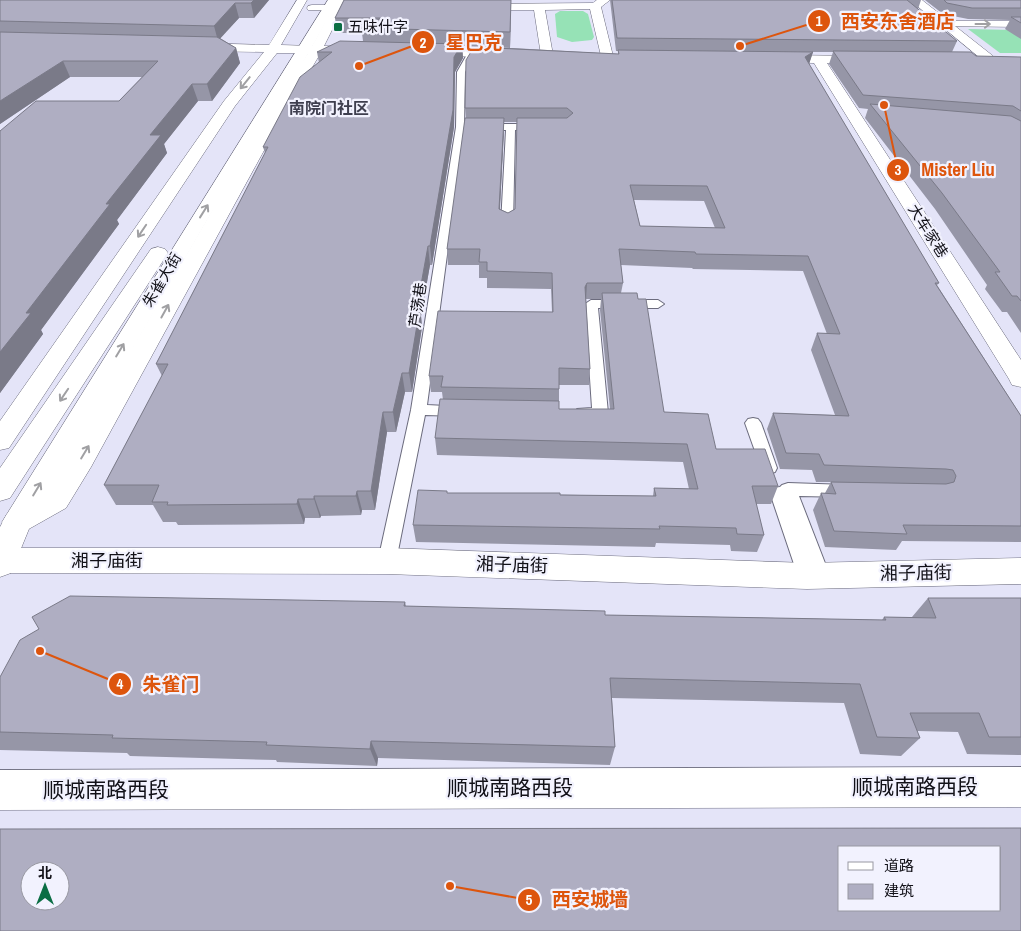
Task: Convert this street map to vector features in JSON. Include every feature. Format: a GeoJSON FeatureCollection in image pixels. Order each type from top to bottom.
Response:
{"type":"FeatureCollection","features":[{"type":"Feature","properties":{"kind":"street"},"geometry":{"type":"LineString","coordinates":[[915,0],[989,59]]}},
{"type":"Feature","properties":{"kind":"street"},"geometry":{"type":"LineString","coordinates":[[325,3],[376,8]]}},
{"type":"Feature","properties":{"kind":"street","name":"朱雀大街"},"geometry":{"type":"LineString","coordinates":[[0,490],[183,216],[279,49],[325,3]]}},
{"type":"Feature","properties":{"kind":"street","name":"朱雀大街"},"geometry":{"type":"LineString","coordinates":[[1,562],[16,522],[195,226],[312,50],[325,3]]}},
{"type":"Feature","properties":{"kind":"street"},"geometry":{"type":"LineString","coordinates":[[464,7],[539,7],[600,3],[612,56],[590,56]]}},
{"type":"Feature","properties":{"kind":"street"},"geometry":{"type":"LineString","coordinates":[[412,52],[551,55],[539,7]]}},
{"type":"Feature","properties":{"kind":"street"},"geometry":{"type":"LineString","coordinates":[[946,24],[1021,24]]}},
{"type":"Feature","properties":{"kind":"street"},"geometry":{"type":"LineString","coordinates":[[185,46],[374,51]]}},
{"type":"Feature","properties":{"kind":"street"},"geometry":{"type":"LineString","coordinates":[[0,441],[229,104],[279,49]]}},
{"type":"Feature","properties":{"kind":"street"},"geometry":{"type":"LineString","coordinates":[[761,58],[884,59]]}},
{"type":"Feature","properties":{"kind":"street","name":"大车家巷"},"geometry":{"type":"LineString","coordinates":[[818,59],[858,113],[1021,379]]}},
{"type":"Feature","properties":{"kind":"street"},"geometry":{"type":"LineString","coordinates":[[970,59],[1005,59]]}},
{"type":"Feature","properties":{"kind":"street","name":"湘子庙街"},"geometry":{"type":"LineString","coordinates":[[1,562],[387,561],[814,576],[1021,571]]}},
{"type":"Feature","properties":{"kind":"street","name":"顺城南路西段"},"geometry":{"type":"LineString","coordinates":[[0,790],[1021,787]]}},
{"type":"Feature","properties":{"kind":"lane","name":"芦荡巷"},"geometry":{"type":"LineString","coordinates":[[387,561],[419,410],[460,126],[461,72],[472,53]]}},
{"type":"Feature","properties":{"kind":"lane"},"geometry":{"type":"LineString","coordinates":[[460,126],[548,127]]}},
{"type":"Feature","properties":{"kind":"lane"},"geometry":{"type":"LineString","coordinates":[[507,224],[511,127]]}},
{"type":"Feature","properties":{"kind":"lane"},"geometry":{"type":"LineString","coordinates":[[571,413],[600,413],[591,304],[658,304]]}},
{"type":"Feature","properties":{"kind":"lane"},"geometry":{"type":"LineString","coordinates":[[419,410],[476,411]]}},
{"type":"Feature","properties":{"kind":"lane"},"geometry":{"type":"LineString","coordinates":[[753,423],[814,576]]}},
{"type":"Feature","properties":{"kind":"lane"},"geometry":{"type":"LineString","coordinates":[[814,576],[788,489],[867,491]]}},
{"type":"Feature","properties":{"kind":"green space"},"geometry":{"type":"Polygon","coordinates":[[[560,11],[583,11],[588,14],[594,37],[592,40],[572,42],[557,37],[555,14],[560,11]]]}},
{"type":"Feature","properties":{"kind":"green space"},"geometry":{"type":"Polygon","coordinates":[[[968,29],[1014,30],[1021,34],[1021,53],[1000,53],[968,29]]]}},
{"type":"Feature","properties":{"kind":"building"},"geometry":{"type":"Polygon","coordinates":[[[0,0],[254,0],[251,3],[235,3],[214,26],[0,21],[0,0]]]}},
{"type":"Feature","properties":{"kind":"building"},"geometry":{"type":"Polygon","coordinates":[[[344,0],[511,0],[510,32],[361,28],[382,18],[335,18],[344,0]]]}},
{"type":"Feature","properties":{"kind":"building"},"geometry":{"type":"Polygon","coordinates":[[[612,0],[907,0],[957,41],[617,38],[612,0]]]}},
{"type":"Feature","properties":{"kind":"building"},"geometry":{"type":"Polygon","coordinates":[[[944,0],[1021,0],[1021,8],[972,8],[947,3],[944,0]]]}},
{"type":"Feature","properties":{"kind":"building"},"geometry":{"type":"Polygon","coordinates":[[[1011,17],[1021,17],[1021,23],[1011,17]]]}},
{"type":"Feature","properties":{"kind":"building"},"geometry":{"type":"Polygon","coordinates":[[[0,32],[217,37],[236,48],[207,84],[192,84],[150,135],[161,135],[106,204],[110,204],[26,313],[31,313],[0,352],[0,131],[36,101],[119,101],[158,61],[63,61],[0,101],[0,32]]]}},
{"type":"Feature","properties":{"kind":"building"},"geometry":{"type":"Polygon","coordinates":[[[340,41],[462,44],[454,57],[453,110],[430,246],[428,246],[417,307],[420,307],[409,373],[402,373],[393,412],[383,412],[371,491],[357,491],[356,496],[314,496],[314,499],[298,499],[297,504],[167,505],[168,502],[152,502],[159,485],[104,485],[168,364],[156,364],[268,147],[263,147],[300,77],[332,52],[317,52],[340,41]]]}},
{"type":"Feature","properties":{"kind":"building"},"geometry":{"type":"Polygon","coordinates":[[[474,47],[619,54],[618,50],[813,52],[805,57],[939,283],[935,283],[1021,416],[1021,526],[903,525],[907,534],[834,531],[821,493],[836,494],[831,482],[946,484],[954,482],[956,476],[953,470],[946,469],[824,465],[819,454],[786,453],[773,413],[849,416],[817,333],[840,334],[808,256],[696,254],[695,252],[619,249],[623,283],[587,283],[585,287],[590,369],[559,368],[559,389],[441,387],[443,376],[429,376],[438,311],[553,312],[552,273],[487,271],[487,262],[479,262],[480,249],[447,249],[465,118],[504,118],[499,209],[508,213],[515,209],[517,118],[567,118],[573,113],[567,108],[465,108],[466,60],[474,47]],[[630,185],[640,226],[725,228],[707,186],[630,185]]]}},
{"type":"Feature","properties":{"kind":"building"},"geometry":{"type":"Polygon","coordinates":[[[833,51],[971,52],[976,56],[1021,57],[1021,111],[1013,106],[863,95],[833,51]]]}},
{"type":"Feature","properties":{"kind":"building"},"geometry":{"type":"Polygon","coordinates":[[[870,104],[1011,116],[1021,121],[1021,301],[1017,296],[1012,296],[995,272],[1000,272],[942,193],[870,104]]]}},
{"type":"Feature","properties":{"kind":"building"},"geometry":{"type":"Polygon","coordinates":[[[602,293],[637,293],[638,299],[646,299],[664,412],[708,414],[716,449],[765,449],[778,486],[752,486],[764,535],[737,534],[736,528],[659,526],[660,529],[413,525],[418,490],[447,491],[447,493],[560,493],[560,495],[656,496],[654,488],[698,489],[687,444],[435,438],[440,399],[559,401],[559,409],[614,409],[602,293]]]}},
{"type":"Feature","properties":{"kind":"building"},"geometry":{"type":"Polygon","coordinates":[[[70,596],[405,602],[404,606],[605,611],[605,615],[886,620],[884,617],[936,618],[928,598],[1021,598],[1021,737],[989,737],[979,713],[910,713],[920,738],[877,737],[860,684],[610,678],[615,747],[371,741],[370,749],[266,745],[267,742],[112,738],[113,735],[0,732],[0,677],[20,640],[39,629],[32,617],[70,596]]]}},
{"type":"Feature","properties":{"kind":"building"},"geometry":{"type":"Polygon","coordinates":[[[1021,828],[1021,931],[0,931],[0,829],[1021,828]]]}},
{"type":"Feature","properties":{"kind":"place","name":"五味什字"},"geometry":{"type":"Point","coordinates":[338,27]}},
{"type":"Feature","properties":{"kind":"place","name":"西安东舍酒店"},"geometry":{"type":"Point","coordinates":[740,46]}},
{"type":"Feature","properties":{"kind":"place","name":"星巴克"},"geometry":{"type":"Point","coordinates":[359,66]}},
{"type":"Feature","properties":{"kind":"place","name":"Mister Liu"},"geometry":{"type":"Point","coordinates":[884,105]}},
{"type":"Feature","properties":{"kind":"place","name":"朱雀门"},"geometry":{"type":"Point","coordinates":[40,651]}},
{"type":"Feature","properties":{"kind":"place","name":"西安城墙"},"geometry":{"type":"Point","coordinates":[450,886]}},
{"type":"Feature","properties":{"kind":"district","name":"南院门社区"},"geometry":{"type":"Point","coordinates":[329,108]}}]}
